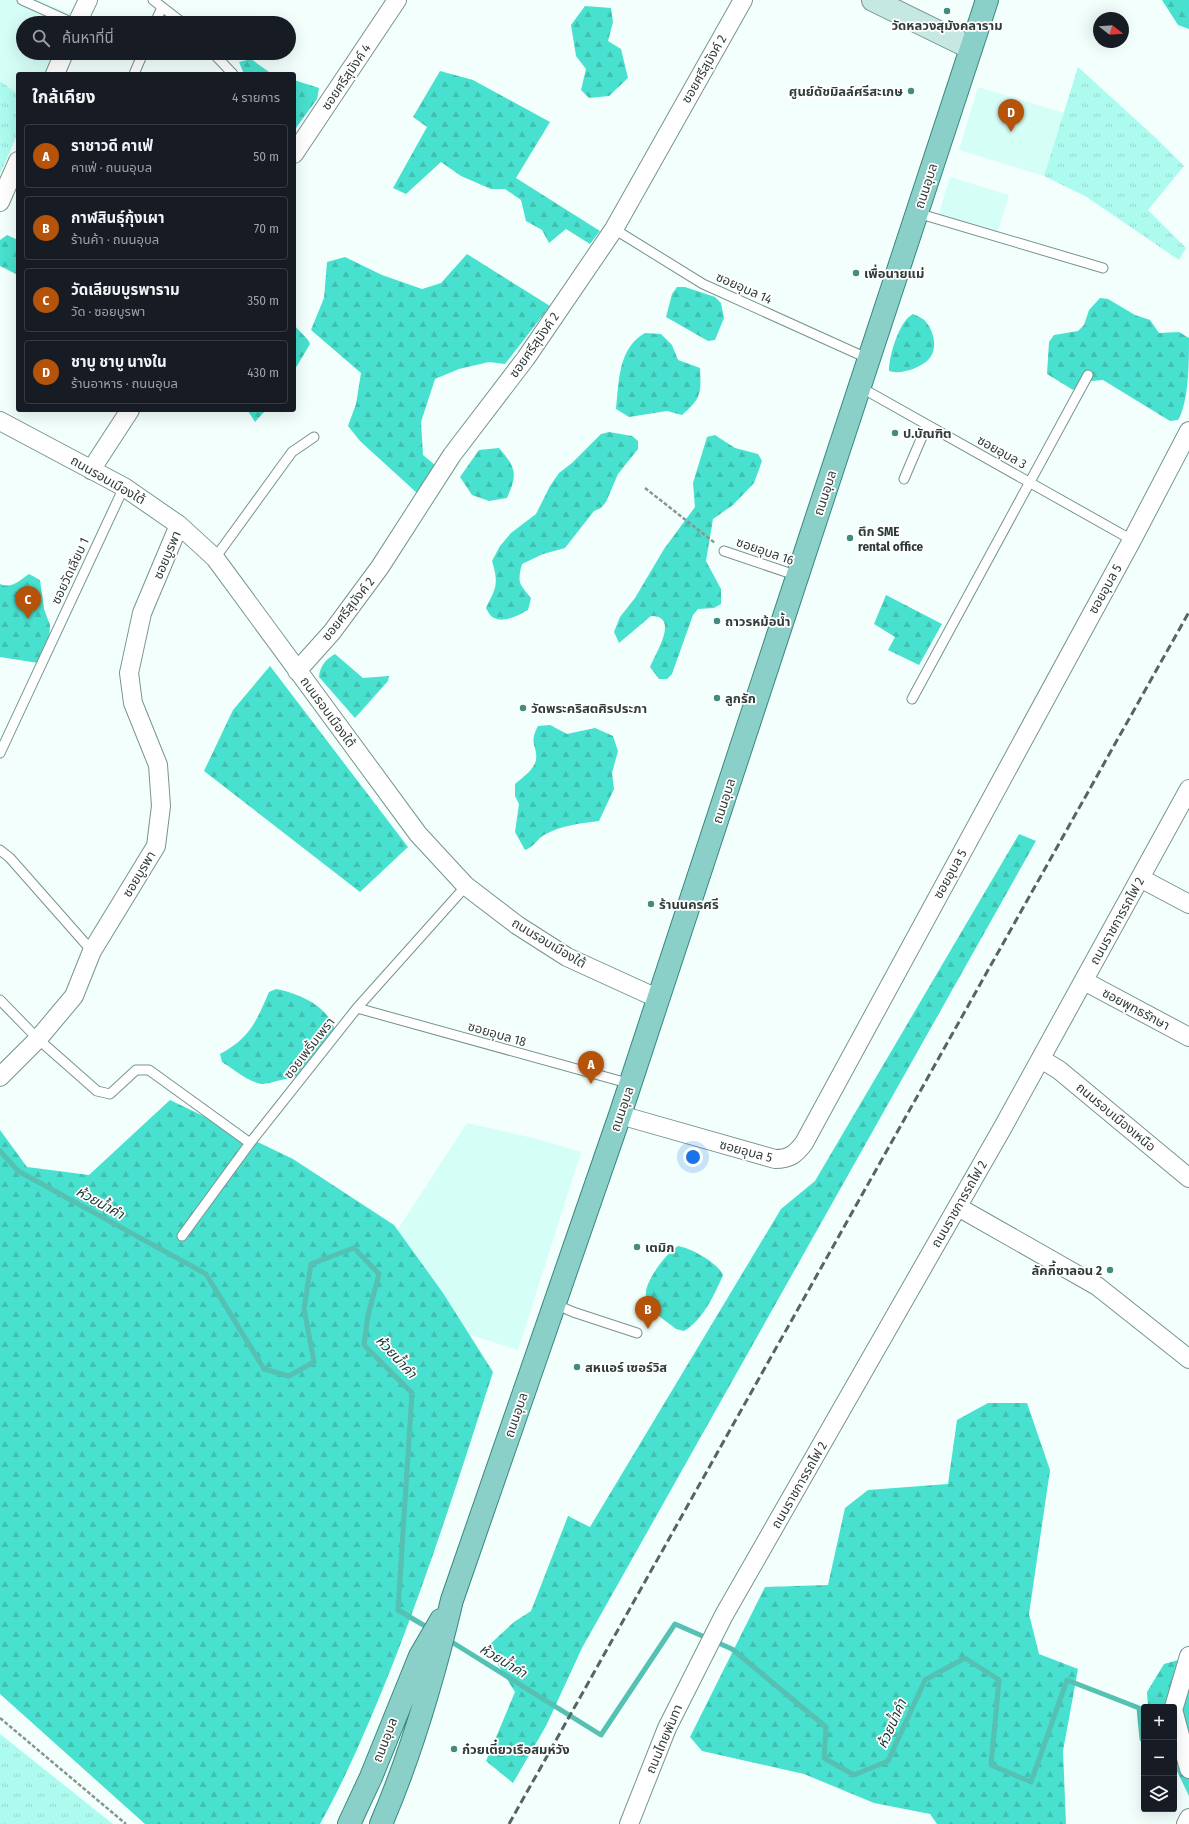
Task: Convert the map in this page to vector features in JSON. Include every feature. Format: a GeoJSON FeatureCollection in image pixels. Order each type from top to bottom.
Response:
{"type":"FeatureCollection","features":[{"type":"Feature","properties":{"kind":"main road","name":"ถนนอุบล"},"geometry":{"type":"LineString","coordinates":[[349,1824],[428,1660],[452,1600],[631,1084],[987,0]]}},
{"type":"Feature","properties":{"kind":"main road","name":"ถนนอุบล"},"geometry":{"type":"LineString","coordinates":[[381,1824],[397,1788],[428,1660]]}},
{"type":"Feature","properties":{"kind":"street"},"geometry":{"type":"LineString","coordinates":[[80,16],[88,0]]}},
{"type":"Feature","properties":{"kind":"street","name":"ซอยศรีสุมังค์ 4"},"geometry":{"type":"LineString","coordinates":[[296,147],[397,0]]}},
{"type":"Feature","properties":{"kind":"street","name":"ซอยศรีสุมังค์ 2"},"geometry":{"type":"LineString","coordinates":[[297,671],[332,632],[380,568],[452,455],[526,358],[614,229],[743,0]]}},
{"type":"Feature","properties":{"kind":"street"},"geometry":{"type":"LineString","coordinates":[[874,0],[971,48]]}},
{"type":"Feature","properties":{"kind":"street"},"geometry":{"type":"LineString","coordinates":[[56,72],[61,60]]}},
{"type":"Feature","properties":{"kind":"street"},"geometry":{"type":"LineString","coordinates":[[0,202],[16,166]]}},
{"type":"Feature","properties":{"kind":"street"},"geometry":{"type":"LineString","coordinates":[[91,470],[129,412]]}},
{"type":"Feature","properties":{"kind":"street","name":"ถนนรอบเมืองใต้"},"geometry":{"type":"LineString","coordinates":[[0,421],[124,487],[179,525],[215,558],[418,834],[466,886],[516,925],[567,957],[659,999]]}},
{"type":"Feature","properties":{"kind":"street","name":"ซอยอุบล 5"},"geometry":{"type":"LineString","coordinates":[[620,1115],[774,1159],[786,1159],[796,1153],[804,1143],[1132,540],[1189,431]]}},
{"type":"Feature","properties":{"kind":"street","name":"ซอยบูรพา"},"geometry":{"type":"LineString","coordinates":[[0,1077],[38,1039],[74,996],[92,951],[156,846],[161,806],[158,765],[133,703],[129,673],[142,613],[179,525]]}},
{"type":"Feature","properties":{"kind":"street","name":"ถนนราชการรถไฟ 2"},"geometry":{"type":"LineString","coordinates":[[702,1656],[958,1207],[1189,789]]}},
{"type":"Feature","properties":{"kind":"street"},"geometry":{"type":"LineString","coordinates":[[1140,878],[1189,904]]}},
{"type":"Feature","properties":{"kind":"street","name":"ซอยพุทธรักษา"},"geometry":{"type":"LineString","coordinates":[[1084,981],[1189,1037]]}},
{"type":"Feature","properties":{"kind":"street","name":"ถนนรอบเมืองเหนือ"},"geometry":{"type":"LineString","coordinates":[[1041,1058],[1060,1070],[1189,1178]]}},
{"type":"Feature","properties":{"kind":"street"},"geometry":{"type":"LineString","coordinates":[[958,1207],[1097,1286],[1189,1359]]}},
{"type":"Feature","properties":{"kind":"street","name":"ถนนไทยพันทา"},"geometry":{"type":"LineString","coordinates":[[629,1824],[668,1728],[702,1656]]}},
{"type":"Feature","properties":{"kind":"street"},"geometry":{"type":"LineString","coordinates":[[1177,1704],[1189,1656]]}},
{"type":"Feature","properties":{"kind":"street"},"geometry":{"type":"LineString","coordinates":[[1177,1725],[1189,1768]]}},
{"type":"Feature","properties":{"kind":"street"},"geometry":{"type":"LineString","coordinates":[[1186,1824],[1189,1818]]}},
{"type":"Feature","properties":{"kind":"lane"},"geometry":{"type":"LineString","coordinates":[[22,0],[57,16]]}},
{"type":"Feature","properties":{"kind":"lane"},"geometry":{"type":"LineString","coordinates":[[153,0],[174,16]]}},
{"type":"Feature","properties":{"kind":"lane"},"geometry":{"type":"LineString","coordinates":[[158,16],[162,7]]}},
{"type":"Feature","properties":{"kind":"lane"},"geometry":{"type":"LineString","coordinates":[[135,72],[139,60]]}},
{"type":"Feature","properties":{"kind":"lane"},"geometry":{"type":"LineString","coordinates":[[220,60],[231,72]]}},
{"type":"Feature","properties":{"kind":"lane"},"geometry":{"type":"LineString","coordinates":[[917,213],[1103,268]]}},
{"type":"Feature","properties":{"kind":"lane","name":"ซอยอุบล 14"},"geometry":{"type":"LineString","coordinates":[[614,229],[703,284],[869,359]]}},
{"type":"Feature","properties":{"kind":"lane"},"geometry":{"type":"LineString","coordinates":[[912,699],[1088,375]]}},
{"type":"Feature","properties":{"kind":"lane","name":"ซอยอุบล 3"},"geometry":{"type":"LineString","coordinates":[[860,387],[1132,540]]}},
{"type":"Feature","properties":{"kind":"lane"},"geometry":{"type":"LineString","coordinates":[[904,479],[927,425]]}},
{"type":"Feature","properties":{"kind":"lane"},"geometry":{"type":"LineString","coordinates":[[215,558],[292,452],[314,437]]}},
{"type":"Feature","properties":{"kind":"lane","name":"ซอยวัดเลียบ 1"},"geometry":{"type":"LineString","coordinates":[[0,753],[124,487]]}},
{"type":"Feature","properties":{"kind":"lane","name":"ซอยอุบล 16"},"geometry":{"type":"LineString","coordinates":[[724,551],[798,576]]}},
{"type":"Feature","properties":{"kind":"lane"},"geometry":{"type":"LineString","coordinates":[[0,850],[10,858],[92,951]]}},
{"type":"Feature","properties":{"kind":"lane","name":"ซอยเพริ้มเพรา"},"geometry":{"type":"LineString","coordinates":[[182,1236],[250,1143],[357,1008],[466,886]]}},
{"type":"Feature","properties":{"kind":"lane"},"geometry":{"type":"LineString","coordinates":[[0,1000],[38,1039],[97,1091],[110,1094],[136,1070],[149,1070],[250,1143]]}},
{"type":"Feature","properties":{"kind":"lane","name":"ซอยอุบล 18"},"geometry":{"type":"LineString","coordinates":[[357,1008],[631,1084]]}},
{"type":"Feature","properties":{"kind":"lane"},"geometry":{"type":"LineString","coordinates":[[555,1304],[573,1312],[637,1333]]}},
{"type":"Feature","properties":{"kind":"path"},"geometry":{"type":"LineString","coordinates":[[644,488],[724,551]]}},
{"type":"Feature","properties":{"kind":"path"},"geometry":{"type":"LineString","coordinates":[[0,1718],[126,1824]]}},
{"type":"Feature","properties":{"kind":"shaded area"},"geometry":{"type":"Polygon","coordinates":[[[0,0],[40,0],[70,14],[69,16],[16,16],[16,60],[50,60],[45,72],[16,72],[16,93],[0,81],[0,0]]]}},
{"type":"Feature","properties":{"kind":"shaded area"},"geometry":{"type":"Polygon","coordinates":[[[978,87],[1064,113],[1044,176],[959,150],[978,87]]]}},
{"type":"Feature","properties":{"kind":"shaded area"},"geometry":{"type":"Polygon","coordinates":[[[950,177],[1009,195],[997,234],[938,217],[950,177]]]}},
{"type":"Feature","properties":{"kind":"shaded area"},"geometry":{"type":"Polygon","coordinates":[[[467,1123],[537,1139],[581,1152],[518,1350],[446,1327],[383,1252],[467,1123]]]}},
{"type":"Feature","properties":{"kind":"green space"},"geometry":{"type":"Polygon","coordinates":[[[1162,0],[1189,0],[1189,29],[1178,25],[1162,0]]]}},
{"type":"Feature","properties":{"kind":"green space"},"geometry":{"type":"Polygon","coordinates":[[[585,6],[611,8],[613,22],[608,41],[621,49],[628,78],[609,96],[589,98],[581,90],[586,69],[576,56],[571,25],[585,6]]]}},
{"type":"Feature","properties":{"kind":"green space"},"geometry":{"type":"Polygon","coordinates":[[[252,60],[269,72],[243,72],[239,62],[252,60]]]}},
{"type":"Feature","properties":{"kind":"green space"},"geometry":{"type":"Polygon","coordinates":[[[1078,67],[1157,139],[1184,166],[1148,210],[1186,248],[1179,260],[1085,196],[1044,176],[1078,67]]]}},
{"type":"Feature","properties":{"kind":"green space"},"geometry":{"type":"Polygon","coordinates":[[[440,71],[473,80],[550,122],[516,178],[600,231],[590,244],[566,229],[549,243],[542,230],[526,221],[521,200],[505,189],[491,189],[461,176],[441,162],[406,194],[393,188],[427,127],[413,117],[440,71]]]}},
{"type":"Feature","properties":{"kind":"green space"},"geometry":{"type":"Polygon","coordinates":[[[0,81],[16,93],[16,138],[0,174],[0,81]]]}},
{"type":"Feature","properties":{"kind":"green space"},"geometry":{"type":"Polygon","coordinates":[[[296,81],[319,88],[317,99],[296,128],[296,81]]]}},
{"type":"Feature","properties":{"kind":"green space"},"geometry":{"type":"Polygon","coordinates":[[[7,235],[16,239],[16,274],[0,266],[0,240],[7,235]]]}},
{"type":"Feature","properties":{"kind":"green space"},"geometry":{"type":"Polygon","coordinates":[[[467,254],[550,306],[505,364],[489,362],[459,369],[435,379],[421,422],[423,455],[435,465],[417,493],[360,441],[348,426],[356,404],[361,373],[311,330],[324,298],[327,262],[345,257],[382,275],[422,289],[441,283],[467,254]]]}},
{"type":"Feature","properties":{"kind":"green space"},"geometry":{"type":"Polygon","coordinates":[[[677,287],[685,287],[715,297],[721,303],[724,318],[715,340],[708,341],[666,317],[672,294],[677,287]]]}},
{"type":"Feature","properties":{"kind":"green space"},"geometry":{"type":"Polygon","coordinates":[[[1100,298],[1108,299],[1135,315],[1150,320],[1159,333],[1179,332],[1189,338],[1186,392],[1182,412],[1178,420],[1170,421],[1103,380],[1081,382],[1073,390],[1047,374],[1049,342],[1054,335],[1078,331],[1084,325],[1089,310],[1100,298]]]}},
{"type":"Feature","properties":{"kind":"green space"},"geometry":{"type":"Polygon","coordinates":[[[913,314],[925,321],[931,330],[934,340],[932,355],[929,359],[916,368],[899,372],[889,371],[893,348],[899,331],[903,324],[913,314]]]}},
{"type":"Feature","properties":{"kind":"green space"},"geometry":{"type":"Polygon","coordinates":[[[296,327],[310,344],[296,368],[296,327]]]}},
{"type":"Feature","properties":{"kind":"green space"},"geometry":{"type":"Polygon","coordinates":[[[645,333],[661,334],[672,345],[678,360],[700,368],[699,394],[689,409],[682,415],[667,411],[629,417],[616,409],[619,377],[625,357],[636,339],[645,333]]]}},
{"type":"Feature","properties":{"kind":"green space"},"geometry":{"type":"Polygon","coordinates":[[[249,412],[264,412],[255,422],[249,412]]]}},
{"type":"Feature","properties":{"kind":"green space"},"geometry":{"type":"Polygon","coordinates":[[[609,432],[632,436],[638,441],[638,449],[618,474],[606,502],[601,508],[594,511],[565,548],[543,554],[522,564],[519,579],[522,586],[531,598],[528,610],[510,618],[500,620],[495,619],[486,608],[494,590],[496,581],[492,561],[500,546],[511,533],[536,514],[550,486],[559,473],[572,463],[601,434],[609,432]]]}},
{"type":"Feature","properties":{"kind":"green space"},"geometry":{"type":"Polygon","coordinates":[[[715,435],[735,448],[758,454],[762,461],[754,483],[733,505],[713,519],[706,561],[721,589],[721,604],[714,608],[698,609],[693,615],[672,674],[667,679],[659,679],[650,667],[664,636],[664,622],[660,618],[651,616],[619,643],[614,632],[620,617],[635,598],[664,549],[695,507],[693,483],[707,437],[715,435]]]}},
{"type":"Feature","properties":{"kind":"green space"},"geometry":{"type":"Polygon","coordinates":[[[499,448],[509,461],[514,471],[513,482],[507,498],[489,501],[472,495],[460,477],[479,450],[499,448]]]}},
{"type":"Feature","properties":{"kind":"green space"},"geometry":{"type":"Polygon","coordinates":[[[29,574],[40,580],[44,609],[50,625],[49,642],[38,663],[0,657],[0,584],[8,586],[12,585],[19,582],[29,574]]]}},
{"type":"Feature","properties":{"kind":"green space"},"geometry":{"type":"Polygon","coordinates":[[[886,595],[942,624],[919,665],[888,650],[895,637],[874,624],[886,595]]]}},
{"type":"Feature","properties":{"kind":"green space"},"geometry":{"type":"Polygon","coordinates":[[[335,654],[363,678],[389,676],[388,681],[355,718],[319,677],[324,663],[335,654]]]}},
{"type":"Feature","properties":{"kind":"green space"},"geometry":{"type":"Polygon","coordinates":[[[270,666],[408,847],[360,892],[204,771],[233,710],[270,666]]]}},
{"type":"Feature","properties":{"kind":"green space"},"geometry":{"type":"Polygon","coordinates":[[[550,725],[567,734],[595,728],[613,736],[618,751],[612,773],[614,789],[599,821],[570,825],[557,829],[544,835],[531,847],[525,850],[515,832],[519,804],[515,796],[515,784],[527,774],[535,764],[536,755],[534,737],[538,726],[550,725]]]}},
{"type":"Feature","properties":{"kind":"green space"},"geometry":{"type":"Polygon","coordinates":[[[1019,834],[1036,841],[582,1648],[546,1726],[513,1783],[486,1761],[515,1692],[487,1647],[514,1622],[531,1611],[568,1516],[590,1527],[781,1209],[815,1181],[1019,834]]]}},
{"type":"Feature","properties":{"kind":"green space"},"geometry":{"type":"Polygon","coordinates":[[[276,989],[292,993],[317,1005],[329,1018],[333,1025],[334,1038],[332,1045],[324,1057],[309,1071],[300,1075],[262,1084],[252,1081],[222,1062],[220,1054],[238,1042],[245,1035],[256,1021],[269,992],[276,989]]]}},
{"type":"Feature","properties":{"kind":"green space"},"geometry":{"type":"Polygon","coordinates":[[[170,1100],[293,1159],[394,1225],[443,1293],[493,1372],[458,1481],[408,1625],[369,1723],[320,1824],[145,1824],[0,1694],[0,1130],[27,1167],[89,1175],[170,1100]]]}},
{"type":"Feature","properties":{"kind":"green space"},"geometry":{"type":"Polygon","coordinates":[[[678,1246],[704,1257],[716,1266],[723,1275],[712,1298],[702,1314],[691,1327],[684,1331],[676,1329],[647,1307],[646,1297],[646,1291],[654,1272],[663,1260],[678,1246]]]}},
{"type":"Feature","properties":{"kind":"green space"},"geometry":{"type":"Polygon","coordinates":[[[988,1403],[1027,1403],[1050,1470],[1029,1614],[1039,1654],[1078,1669],[1063,1751],[1066,1824],[937,1824],[930,1814],[874,1803],[804,1774],[702,1751],[690,1737],[765,1587],[828,1585],[845,1508],[868,1490],[948,1484],[957,1420],[988,1403]]]}},
{"type":"Feature","properties":{"kind":"green space"},"geometry":{"type":"Polygon","coordinates":[[[1189,1657],[1189,1796],[1177,1771],[1177,1704],[1148,1704],[1147,1692],[1164,1664],[1189,1657]]]}},
{"type":"Feature","properties":{"kind":"green space"},"geometry":{"type":"Polygon","coordinates":[[[0,1734],[113,1824],[0,1824],[0,1734]]]}},
{"type":"Feature","properties":{"kind":"waterway","name":"ห้วยน้ำคำ"},"geometry":{"type":"LineString","coordinates":[[0,1151],[18,1171],[206,1274],[264,1369],[289,1376],[314,1362],[304,1309],[311,1264],[354,1248],[379,1274],[368,1315],[364,1345],[412,1393],[398,1610],[430,1629]]}},
{"type":"Feature","properties":{"kind":"waterway","name":"ห้วยน้ำคำ"},"geometry":{"type":"LineString","coordinates":[[447,1639],[601,1735],[675,1624],[732,1649],[826,1727],[824,1758],[854,1775],[888,1761],[925,1680],[965,1658],[999,1680],[991,1765],[1031,1782],[1067,1680],[1139,1708],[1141,1729]]}},
{"type":"Feature","properties":{"kind":"railway"},"geometry":{"type":"LineString","coordinates":[[509,1824],[1189,612]]}},
{"type":"Feature","properties":{"kind":"place","name":"วัดหลวงสุมังคลาราม"},"geometry":{"type":"Point","coordinates":[947,11]}},
{"type":"Feature","properties":{"kind":"place","name":"ศูนย์ดัชมิลล์ศรีสะเกษ"},"geometry":{"type":"Point","coordinates":[911,91]}},
{"type":"Feature","properties":{"kind":"place","name":"ชาบู ชาบู นางใน"},"geometry":{"type":"Point","coordinates":[1011,132]}},
{"type":"Feature","properties":{"kind":"place","name":"เพื่อนายแม่"},"geometry":{"type":"Point","coordinates":[856,273]}},
{"type":"Feature","properties":{"kind":"place","name":"ป.บัณฑิต"},"geometry":{"type":"Point","coordinates":[895,433]}},
{"type":"Feature","properties":{"kind":"place","name":"ตึก SME rental office"},"geometry":{"type":"Point","coordinates":[850,538]}},
{"type":"Feature","properties":{"kind":"place","name":"วัดเลียบบูรพาราม"},"geometry":{"type":"Point","coordinates":[28,619]}},
{"type":"Feature","properties":{"kind":"place","name":"ถาวรหม้อน้ำ"},"geometry":{"type":"Point","coordinates":[717,621]}},
{"type":"Feature","properties":{"kind":"place","name":"ลูกรัก"},"geometry":{"type":"Point","coordinates":[717,698]}},
{"type":"Feature","properties":{"kind":"place","name":"วัดพระคริสตศิรประภา"},"geometry":{"type":"Point","coordinates":[523,708]}},
{"type":"Feature","properties":{"kind":"place","name":"ร้านนครศรี"},"geometry":{"type":"Point","coordinates":[651,904]}},
{"type":"Feature","properties":{"kind":"place","name":"ราชาวดี คาเฟ่"},"geometry":{"type":"Point","coordinates":[591,1084]}},
{"type":"Feature","properties":{"kind":"place","name":"เตมิก"},"geometry":{"type":"Point","coordinates":[637,1247]}},
{"type":"Feature","properties":{"kind":"place","name":"ลัคกี้ซาลอน 2"},"geometry":{"type":"Point","coordinates":[1110,1270]}},
{"type":"Feature","properties":{"kind":"place","name":"กาฬสินธุ์กุ้งเผา"},"geometry":{"type":"Point","coordinates":[648,1329]}},
{"type":"Feature","properties":{"kind":"place","name":"สหแอร์ เซอร์วิส"},"geometry":{"type":"Point","coordinates":[577,1367]}},
{"type":"Feature","properties":{"kind":"place","name":"ก๋วยเตี๋ยวเรือสมหวัง"},"geometry":{"type":"Point","coordinates":[454,1749]}}]}
